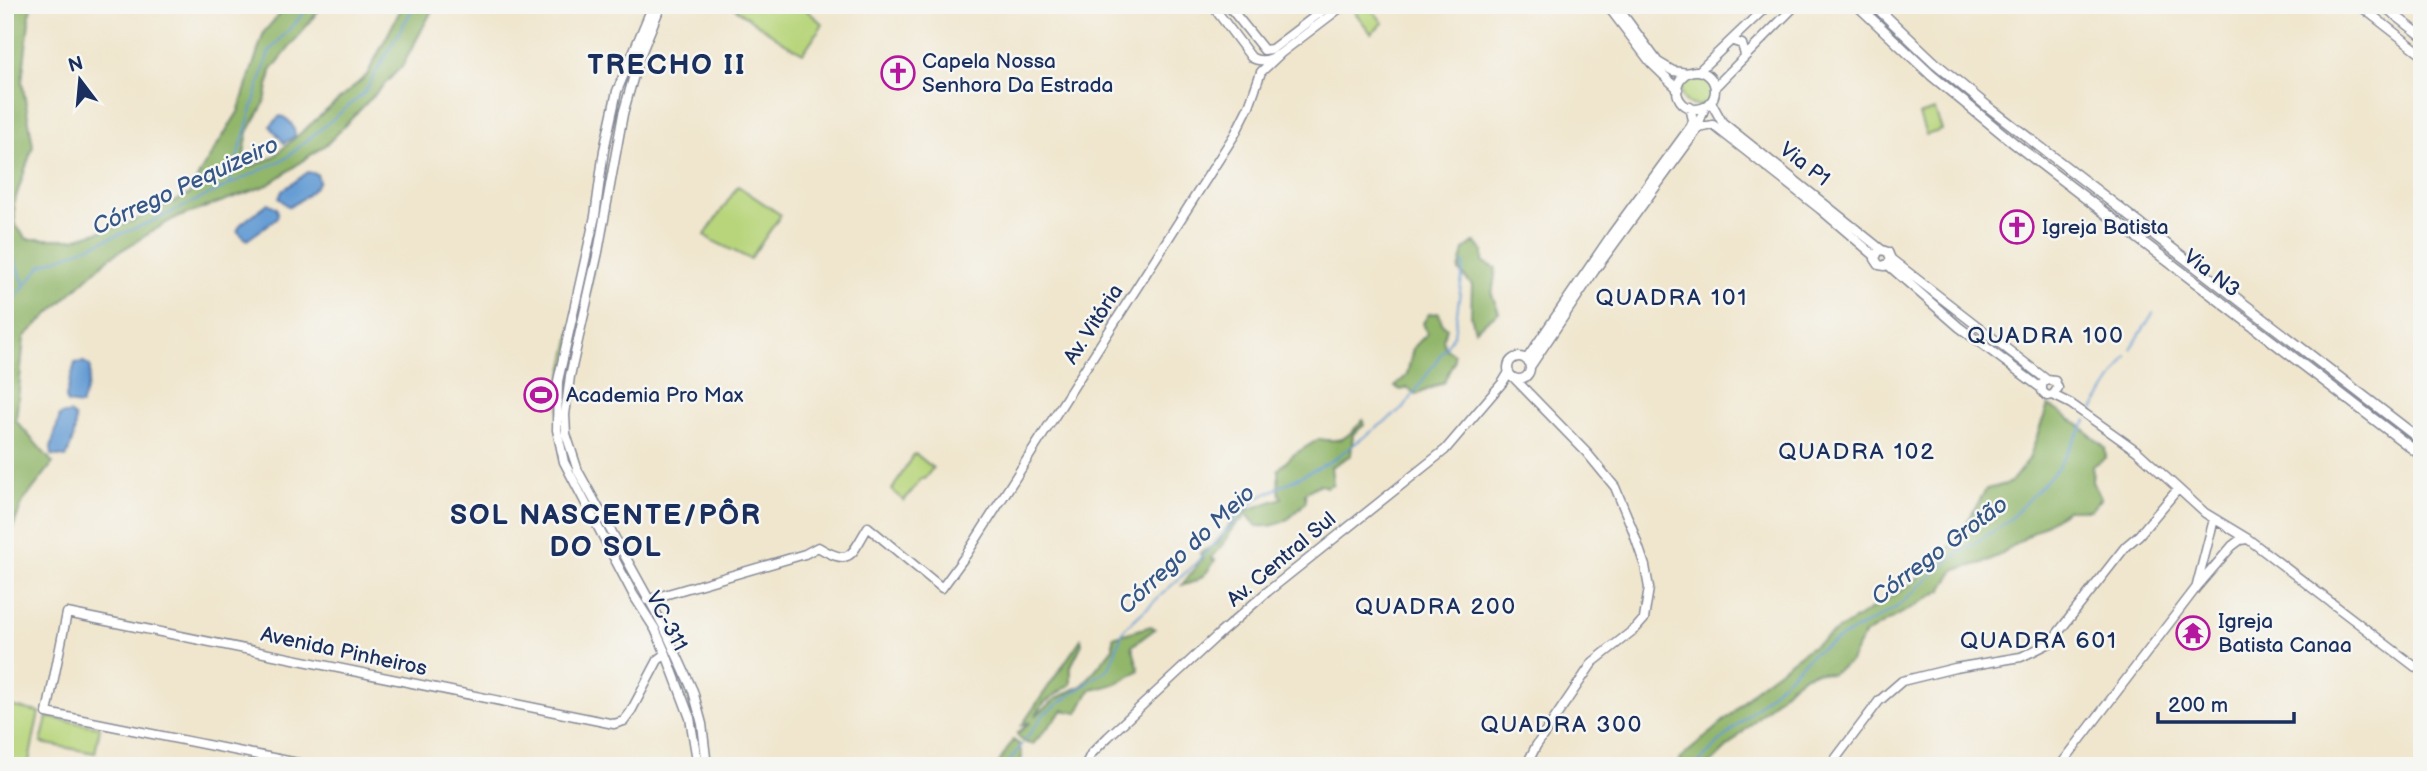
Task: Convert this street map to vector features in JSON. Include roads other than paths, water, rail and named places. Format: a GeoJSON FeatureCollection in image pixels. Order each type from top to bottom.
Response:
{"type":"FeatureCollection","features":[{"type":"Feature","properties":{"kind":"main road","name":"Via N3"},"geometry":{"type":"LineString","coordinates":[[1857,5],[1937,80],[2420,455]]}},
{"type":"Feature","properties":{"kind":"main road"},"geometry":{"type":"LineString","coordinates":[[1874,5],[1934,62],[1987,106]]}},
{"type":"Feature","properties":{"kind":"main road"},"geometry":{"type":"LineString","coordinates":[[1887,35],[1929,69],[1935,67],[1934,62]]}},
{"type":"Feature","properties":{"kind":"main road"},"geometry":{"type":"LineString","coordinates":[[1937,80],[1937,75],[1943,74],[1968,95],[1987,106]]}},
{"type":"Feature","properties":{"kind":"main road","name":"Via N3"},"geometry":{"type":"LineString","coordinates":[[1987,106],[2422,441]]}},
{"type":"Feature","properties":{"kind":"main road"},"geometry":{"type":"LineString","coordinates":[[2094,204],[2142,237],[2148,235],[2147,230]]}},
{"type":"Feature","properties":{"kind":"main road"},"geometry":{"type":"LineString","coordinates":[[2151,248],[2151,243],[2157,241],[2202,272]]}},
{"type":"Feature","properties":{"kind":"main road"},"geometry":{"type":"LineString","coordinates":[[2246,322],[2263,330],[2288,349],[2293,349],[2294,342]]}},
{"type":"Feature","properties":{"kind":"main road"},"geometry":{"type":"LineString","coordinates":[[2297,361],[2297,355],[2302,353],[2347,383]]}},
{"type":"Feature","properties":{"kind":"street"},"geometry":{"type":"LineString","coordinates":[[615,149],[612,143],[606,144],[617,91],[653,5]]}},
{"type":"Feature","properties":{"kind":"street","name":"VC-311"},"geometry":{"type":"LineString","coordinates":[[661,5],[639,61],[615,149],[605,218],[578,340],[565,415],[569,449],[581,478],[631,580],[634,596],[656,629],[666,654],[690,718],[698,766]]}},
{"type":"Feature","properties":{"kind":"street"},"geometry":{"type":"LineString","coordinates":[[1213,5],[1261,72],[1281,53]]}},
{"type":"Feature","properties":{"kind":"street"},"geometry":{"type":"LineString","coordinates":[[1228,5],[1264,50],[1272,49],[1331,5]]}},
{"type":"Feature","properties":{"kind":"street"},"geometry":{"type":"LineString","coordinates":[[1254,59],[1273,58],[1344,5]]}},
{"type":"Feature","properties":{"kind":"street"},"geometry":{"type":"LineString","coordinates":[[1607,5],[1651,63],[1678,89],[1681,100],[1690,107],[1708,104],[1715,87],[1796,5]]}},
{"type":"Feature","properties":{"kind":"street"},"geometry":{"type":"LineString","coordinates":[[1616,5],[1658,62],[1668,69],[1688,73],[1699,71],[1768,5]]}},
{"type":"Feature","properties":{"kind":"street"},"geometry":{"type":"LineString","coordinates":[[2359,5],[2422,54]]}},
{"type":"Feature","properties":{"kind":"street"},"geometry":{"type":"LineString","coordinates":[[2382,5],[2422,36]]}},
{"type":"Feature","properties":{"kind":"street"},"geometry":{"type":"LineString","coordinates":[[1747,26],[1747,36],[1757,43]]}},
{"type":"Feature","properties":{"kind":"street"},"geometry":{"type":"LineString","coordinates":[[1732,41],[1742,44],[1745,55]]}},
{"type":"Feature","properties":{"kind":"street"},"geometry":{"type":"LineString","coordinates":[[1699,71],[1710,76],[1715,87]]}},
{"type":"Feature","properties":{"kind":"street","name":"Av. Vitória"},"geometry":{"type":"LineString","coordinates":[[645,596],[805,554],[818,547],[837,558],[844,558],[852,552],[868,527],[942,588],[966,555],[1235,134],[1261,72]]}},
{"type":"Feature","properties":{"kind":"street"},"geometry":{"type":"LineString","coordinates":[[1678,89],[1682,78],[1688,73]]}},
{"type":"Feature","properties":{"kind":"street","name":"Av. Central Sul"},"geometry":{"type":"LineString","coordinates":[[1528,364],[1698,128],[1708,104]]}},
{"type":"Feature","properties":{"kind":"street","name":"Via P1"},"geometry":{"type":"LineString","coordinates":[[1708,104],[1750,149]]}},
{"type":"Feature","properties":{"kind":"street","name":"Av. Central Sul"},"geometry":{"type":"LineString","coordinates":[[1085,766],[1091,754],[1108,737],[1218,635],[1344,529],[1444,450],[1503,382],[1527,374],[1528,364],[1612,234],[1691,126],[1693,120],[1690,107]]}},
{"type":"Feature","properties":{"kind":"street","name":"Via P1"},"geometry":{"type":"LineString","coordinates":[[1698,128],[1713,125],[1763,158],[1879,253],[1888,252],[1890,262],[1959,327],[2041,388],[2044,394],[2055,392],[2137,451],[2214,519],[2229,526]]}},
{"type":"Feature","properties":{"kind":"street","name":"VC-311"},"geometry":{"type":"LineString","coordinates":[[606,144],[595,216],[558,381],[556,421],[559,440],[564,462],[631,580],[645,596],[663,625],[693,691],[702,724],[707,766]]}},
{"type":"Feature","properties":{"kind":"street"},"geometry":{"type":"LineString","coordinates":[[595,216],[601,222],[605,218]]}},
{"type":"Feature","properties":{"kind":"street","name":"Via P1"},"geometry":{"type":"LineString","coordinates":[[1879,253],[1879,265],[1890,262]]}},
{"type":"Feature","properties":{"kind":"street","name":"Via P1"},"geometry":{"type":"LineString","coordinates":[[1890,262],[2047,380],[2055,381],[2055,392]]}},
{"type":"Feature","properties":{"kind":"street"},"geometry":{"type":"LineString","coordinates":[[569,333],[575,327],[578,340]]}},
{"type":"Feature","properties":{"kind":"street","name":"Av. Central Sul"},"geometry":{"type":"LineString","coordinates":[[1515,378],[1508,367],[1513,360],[1519,358],[1528,364]]}},
{"type":"Feature","properties":{"kind":"street"},"geometry":{"type":"LineString","coordinates":[[1515,378],[1587,453],[1615,487],[1633,531],[1650,588],[1644,619],[1593,662],[1525,766]]}},
{"type":"Feature","properties":{"kind":"street"},"geometry":{"type":"LineString","coordinates":[[2041,388],[2047,380]]}},
{"type":"Feature","properties":{"kind":"street"},"geometry":{"type":"LineString","coordinates":[[1830,766],[1879,701],[1897,684],[1911,677],[2021,657],[2035,653],[2050,643],[2126,546],[2139,535],[2178,489]]}},
{"type":"Feature","properties":{"kind":"street"},"geometry":{"type":"LineString","coordinates":[[2196,588],[2214,519]]}},
{"type":"Feature","properties":{"kind":"street"},"geometry":{"type":"LineString","coordinates":[[2211,531],[2229,526],[2422,672]]}},
{"type":"Feature","properties":{"kind":"street"},"geometry":{"type":"LineString","coordinates":[[2229,526],[2230,548]]}},
{"type":"Feature","properties":{"kind":"street"},"geometry":{"type":"LineString","coordinates":[[2060,766],[2196,588],[2230,548],[2240,540],[2248,539]]}},
{"type":"Feature","properties":{"kind":"street"},"geometry":{"type":"LineString","coordinates":[[2207,547],[2220,552],[2230,548]]}},
{"type":"Feature","properties":{"kind":"street"},"geometry":{"type":"LineString","coordinates":[[634,596],[645,596]]}},
{"type":"Feature","properties":{"kind":"street","name":"Avenida Pinheiros"},"geometry":{"type":"LineString","coordinates":[[313,766],[47,713],[67,613],[614,724],[624,721],[630,713],[658,660],[666,654]]}},
{"type":"Feature","properties":{"kind":"water"},"geometry":{"type":"Polygon","coordinates":[[[280,116],[289,121],[295,133],[295,136],[284,143],[270,126],[280,116]]]}},
{"type":"Feature","properties":{"kind":"water"},"geometry":{"type":"Polygon","coordinates":[[[308,172],[317,174],[319,181],[306,196],[289,207],[279,198],[282,191],[308,172]]]}},
{"type":"Feature","properties":{"kind":"water"},"geometry":{"type":"Polygon","coordinates":[[[268,203],[277,208],[276,219],[247,240],[237,231],[241,224],[268,203]]]}},
{"type":"Feature","properties":{"kind":"water"},"geometry":{"type":"Polygon","coordinates":[[[84,362],[90,366],[90,371],[81,405],[67,403],[66,396],[75,363],[84,362]]]}},
{"type":"Feature","properties":{"kind":"water"},"geometry":{"type":"Polygon","coordinates":[[[70,413],[75,418],[75,423],[66,457],[52,455],[51,447],[60,415],[70,413]]]}},
{"type":"Feature","properties":{"kind":"waterway"},"geometry":{"type":"LineString","coordinates":[[229,185],[269,52],[311,5]]}},
{"type":"Feature","properties":{"kind":"waterway","name":"Córrego Pequizeiro"},"geometry":{"type":"LineString","coordinates":[[5,310],[42,265],[151,222],[286,158],[364,93],[415,5]]}},
{"type":"Feature","properties":{"kind":"waterway"},"geometry":{"type":"LineString","coordinates":[[5,68],[10,127],[5,165]]}},
{"type":"Feature","properties":{"kind":"waterway"},"geometry":{"type":"LineString","coordinates":[[5,224],[10,249],[25,286]]}},
{"type":"Feature","properties":{"kind":"waterway","name":"Córrego do Meio"},"geometry":{"type":"LineString","coordinates":[[1025,740],[1044,714],[1109,668],[1124,629],[1194,565],[1256,499],[1331,461],[1404,408],[1454,335],[1464,262]]}},
{"type":"Feature","properties":{"kind":"waterway","name":"Córrego Grotão"},"geometry":{"type":"LineString","coordinates":[[2131,349],[2153,313]]}},
{"type":"Feature","properties":{"kind":"waterway","name":"Córrego Grotão"},"geometry":{"type":"LineString","coordinates":[[2091,413],[2127,356]]}},
{"type":"Feature","properties":{"kind":"waterway","name":"Córrego Grotão"},"geometry":{"type":"LineString","coordinates":[[1695,766],[1813,653],[1897,607],[1949,560],[2007,522],[2057,469],[2087,420]]}},
{"type":"Feature","properties":{"kind":"waterway","name":"Córrego do Meio"},"geometry":{"type":"LineString","coordinates":[[1006,766],[1022,744]]}},
{"type":"Feature","properties":{"kind":"place","name":"Capela Nossa Senhora Da Estrada"},"geometry":{"type":"Point","coordinates":[898,73]}},
{"type":"Feature","properties":{"kind":"place","name":"Igreja Batista"},"geometry":{"type":"Point","coordinates":[2017,227]}},
{"type":"Feature","properties":{"kind":"place","name":"Academia Pro Max"},"geometry":{"type":"Point","coordinates":[541,395]}},
{"type":"Feature","properties":{"kind":"place","name":"Igreja Batista Canaa"},"geometry":{"type":"Point","coordinates":[2193,633]}},
{"type":"Feature","properties":{"kind":"district","name":"TRECHO II"},"geometry":{"type":"Point","coordinates":[667,64]}},
{"type":"Feature","properties":{"kind":"district","name":"QUADRA 101"},"geometry":{"type":"Point","coordinates":[1672,297]}},
{"type":"Feature","properties":{"kind":"district","name":"QUADRA 100"},"geometry":{"type":"Point","coordinates":[2046,335]}},
{"type":"Feature","properties":{"kind":"district","name":"QUADRA 102"},"geometry":{"type":"Point","coordinates":[1857,451]}},
{"type":"Feature","properties":{"kind":"district","name":"SOL NASCENTE/PÔR DO SOL"},"geometry":{"type":"Point","coordinates":[606,530]}},
{"type":"Feature","properties":{"kind":"district","name":"QUADRA 200"},"geometry":{"type":"Point","coordinates":[1436,606]}},
{"type":"Feature","properties":{"kind":"district","name":"QUADRA 601"},"geometry":{"type":"Point","coordinates":[2039,640]}},
{"type":"Feature","properties":{"kind":"district","name":"QUADRA 300"},"geometry":{"type":"Point","coordinates":[1562,724]}}]}
